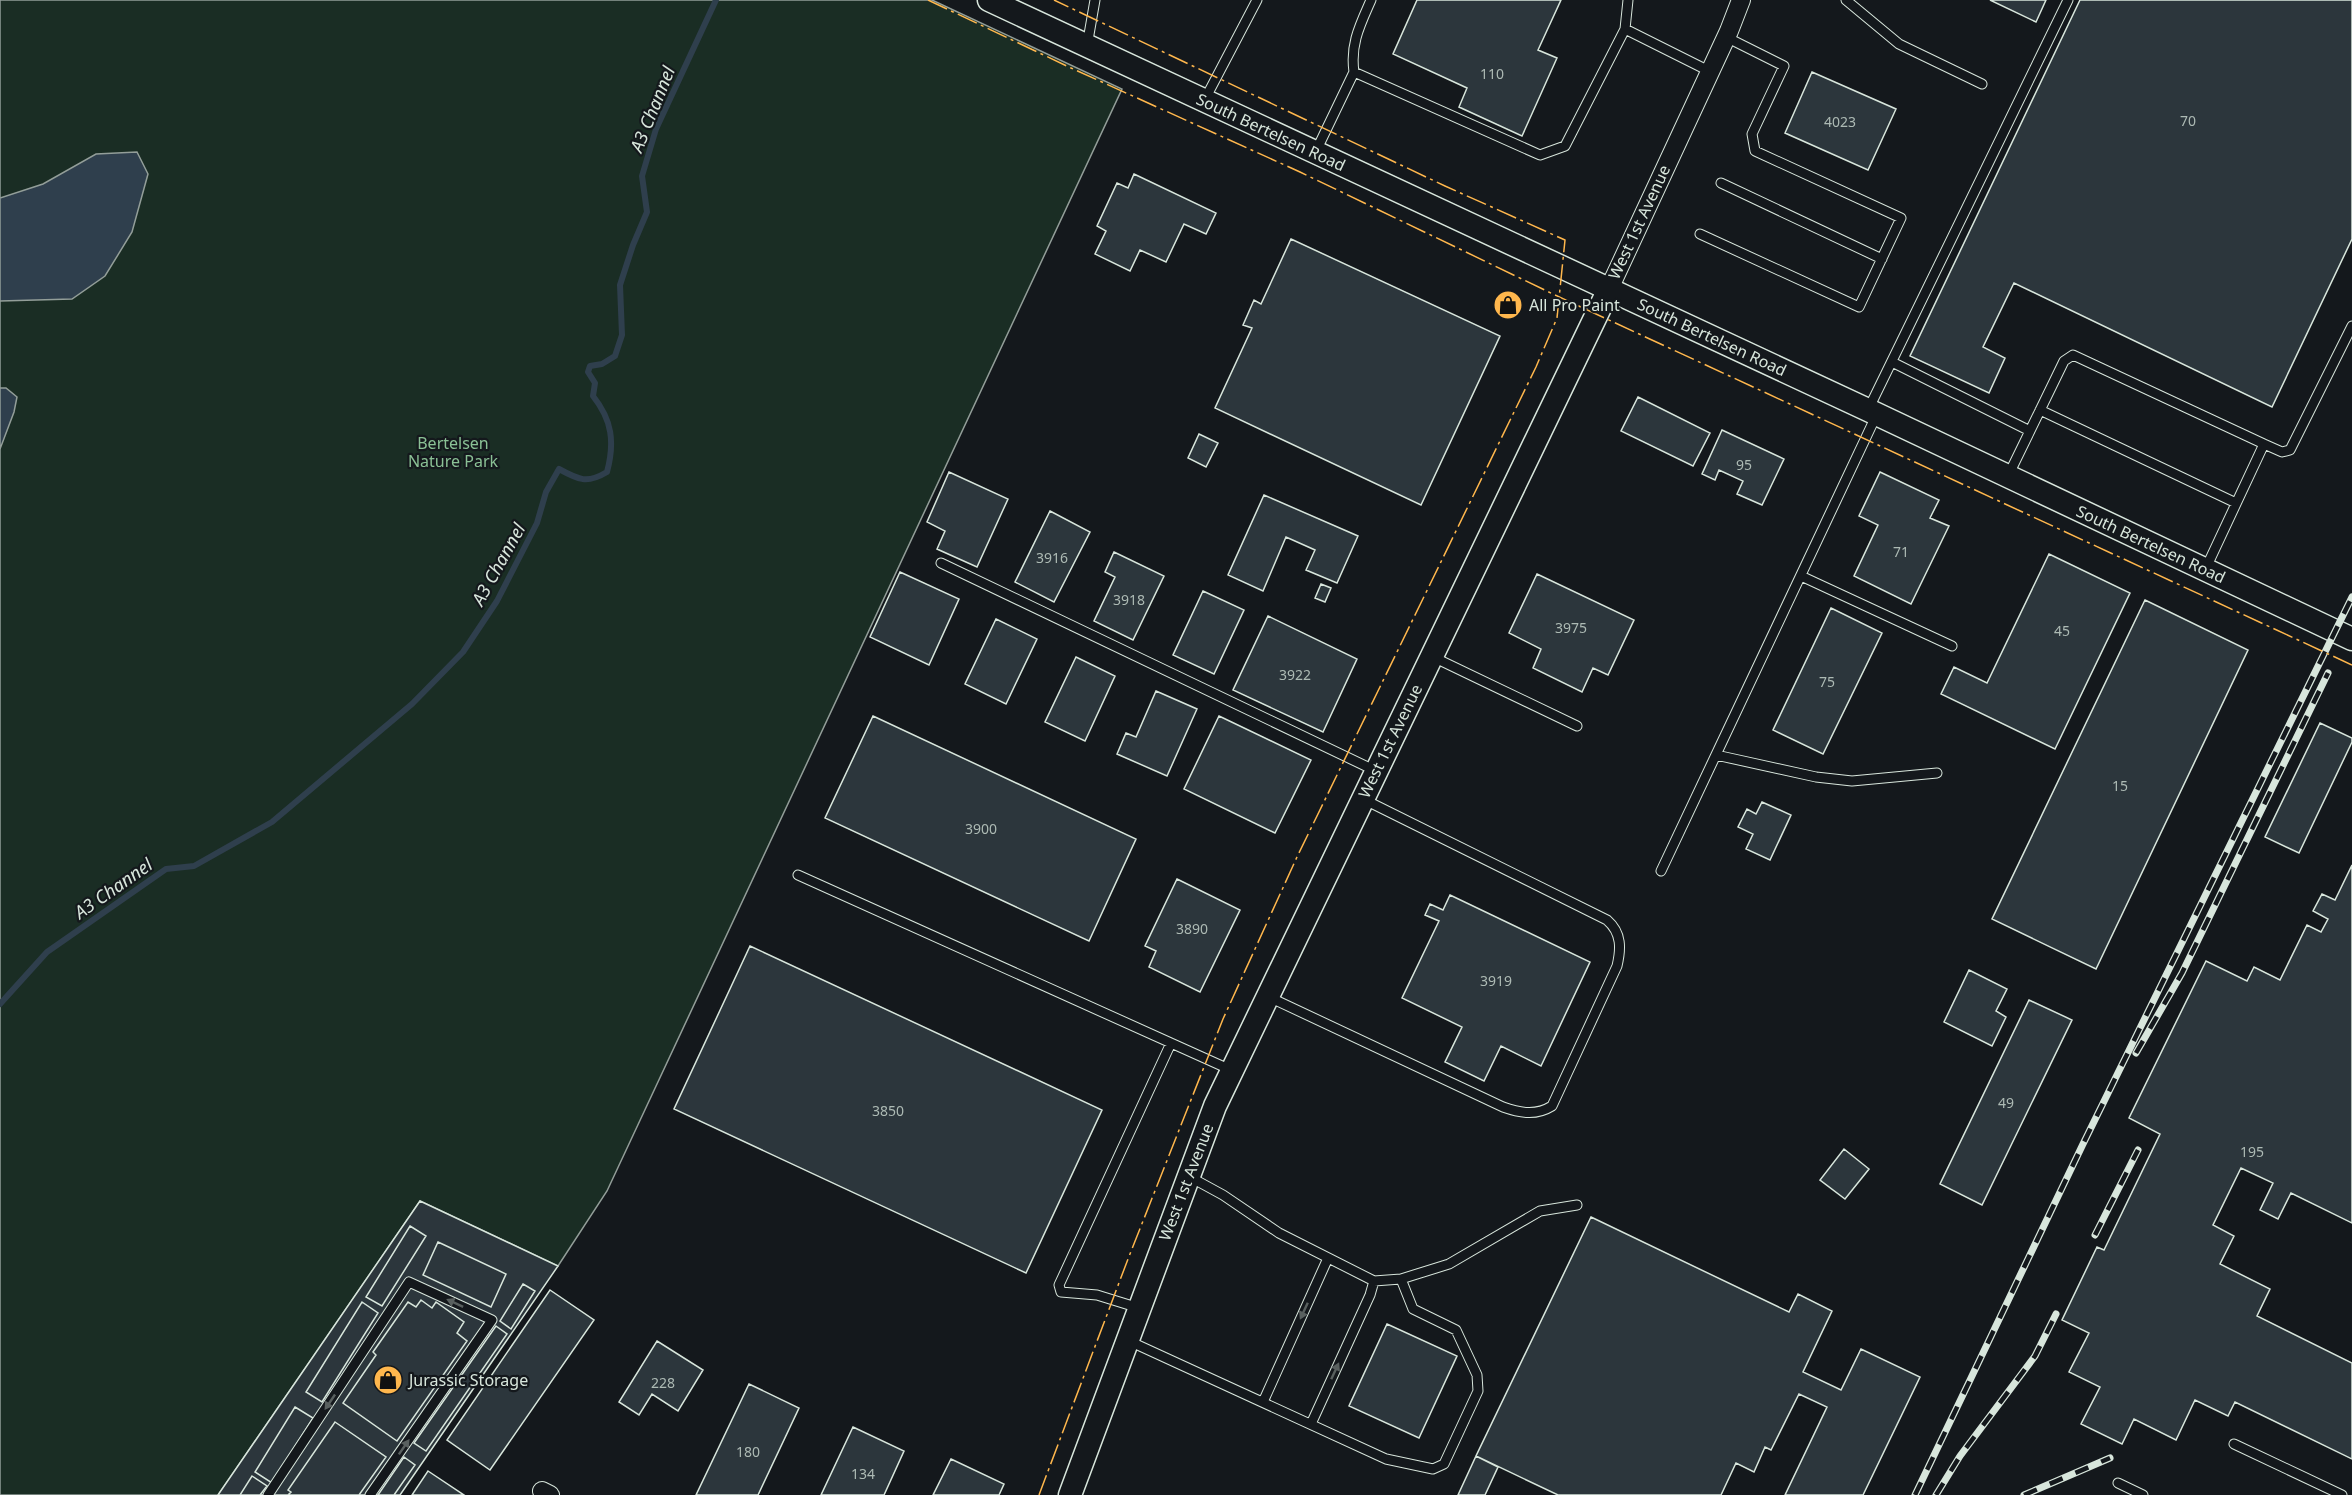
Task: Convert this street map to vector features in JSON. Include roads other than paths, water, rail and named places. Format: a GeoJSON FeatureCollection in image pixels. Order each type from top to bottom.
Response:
{"type":"FeatureCollection","features":[{"type":"Feature","properties":{"kind":"street","name":"South Bertelsen Road"},"geometry":{"type":"LineString","coordinates":[[989,0],[1609,288],[2344,635]]}},
{"type":"Feature","properties":{"kind":"street","name":"West 1st Avenue"},"geometry":{"type":"LineString","coordinates":[[1070,1495],[1188,1176],[1231,1070],[1609,288],[1726,37],[1740,0]]}},
{"type":"Feature","properties":{"kind":"lane"},"geometry":{"type":"LineString","coordinates":[[1087,46],[1095,0]]}},
{"type":"Feature","properties":{"kind":"lane"},"geometry":{"type":"LineString","coordinates":[[1204,101],[1257,0]]}},
{"type":"Feature","properties":{"kind":"lane"},"geometry":{"type":"LineString","coordinates":[[1315,153],[1354,72],[1352,53],[1361,22],[1371,0]]}},
{"type":"Feature","properties":{"kind":"lane"},"geometry":{"type":"LineString","coordinates":[[1354,72],[1540,155],[1565,146],[1625,29],[1628,0]]}},
{"type":"Feature","properties":{"kind":"lane"},"geometry":{"type":"LineString","coordinates":[[1846,0],[1899,44],[1982,84]]}},
{"type":"Feature","properties":{"kind":"lane"},"geometry":{"type":"LineString","coordinates":[[1661,871],[1801,576],[1873,412],[1892,362],[2068,0]]}},
{"type":"Feature","properties":{"kind":"lane"},"geometry":{"type":"LineString","coordinates":[[1625,29],[1709,71]]}},
{"type":"Feature","properties":{"kind":"lane"},"geometry":{"type":"LineString","coordinates":[[1700,234],[1859,307],[1901,218],[1755,151],[1752,134],[1784,66],[1726,37]]}},
{"type":"Feature","properties":{"kind":"lane"},"geometry":{"type":"LineString","coordinates":[[1721,183],[1882,259]]}},
{"type":"Feature","properties":{"kind":"lane"},"geometry":{"type":"LineString","coordinates":[[2008,476],[2064,361],[2073,355],[2282,452],[2290,450],[2352,326]]}},
{"type":"Feature","properties":{"kind":"lane"},"geometry":{"type":"LineString","coordinates":[[1892,362],[2030,431]]}},
{"type":"Feature","properties":{"kind":"lane"},"geometry":{"type":"LineString","coordinates":[[2040,410],[2236,503]]}},
{"type":"Feature","properties":{"kind":"lane"},"geometry":{"type":"LineString","coordinates":[[2205,570],[2264,444]]}},
{"type":"Feature","properties":{"kind":"lane"},"geometry":{"type":"LineString","coordinates":[[941,563],[1376,771]]}},
{"type":"Feature","properties":{"kind":"lane"},"geometry":{"type":"LineString","coordinates":[[1801,576],[1952,646]]}},
{"type":"Feature","properties":{"kind":"lane"},"geometry":{"type":"LineString","coordinates":[[1431,656],[1577,726]]}},
{"type":"Feature","properties":{"kind":"lane"},"geometry":{"type":"LineString","coordinates":[[1716,755],[1816,777],[1852,781],[1937,773]]}},
{"type":"Feature","properties":{"kind":"lane"},"geometry":{"type":"LineString","coordinates":[[1267,996],[1503,1107],[1517,1112],[1533,1113],[1543,1112],[1552,1106],[1617,966],[1620,952],[1619,938],[1614,927],[1607,921],[1362,799]]}},
{"type":"Feature","properties":{"kind":"lane"},"geometry":{"type":"LineString","coordinates":[[798,875],[1231,1070]]}},
{"type":"Feature","properties":{"kind":"lane"},"geometry":{"type":"LineString","coordinates":[[1139,1308],[1097,1295],[1061,1292],[1059,1285],[1171,1043]]}},
{"type":"Feature","properties":{"kind":"lane"},"geometry":{"type":"LineString","coordinates":[[1188,1176],[1222,1195],[1279,1233],[1374,1281],[1401,1279],[1449,1264],[1540,1211],[1577,1205]]}},
{"type":"Feature","properties":{"kind":"lane"},"geometry":{"type":"LineString","coordinates":[[1263,1402],[1328,1258]]}},
{"type":"Feature","properties":{"kind":"lane"},"geometry":{"type":"LineString","coordinates":[[1127,1340],[1386,1459],[1433,1469],[1444,1464],[1478,1391],[1477,1375],[1456,1330],[1413,1309],[1401,1279]]}},
{"type":"Feature","properties":{"kind":"lane"},"geometry":{"type":"LineString","coordinates":[[1311,1424],[1370,1295],[1374,1281]]}},
{"type":"Feature","properties":{"kind":"lane"},"geometry":{"type":"LineString","coordinates":[[268,1495],[409,1282],[492,1320],[370,1495]]}},
{"type":"Feature","properties":{"kind":"lane"},"geometry":{"type":"LineString","coordinates":[[2234,1444],[2342,1495]]}},
{"type":"Feature","properties":{"kind":"lane"},"geometry":{"type":"LineString","coordinates":[[2118,1483],[2143,1495]]}},
{"type":"Feature","properties":{"kind":"water"},"geometry":{"type":"Polygon","coordinates":[[[137,152],[148,174],[132,232],[105,276],[72,299],[0,301],[0,198],[43,184],[96,154],[137,152]]]}},
{"type":"Feature","properties":{"kind":"water"},"geometry":{"type":"Polygon","coordinates":[[[0,388],[6,388],[17,397],[14,412],[0,449],[0,388]]]}},
{"type":"Feature","properties":{"kind":"waterway","name":"A3 Channel"},"geometry":{"type":"LineString","coordinates":[[0,1004],[47,952],[166,869],[194,866],[272,822],[412,704],[463,652],[497,601],[537,523],[546,492],[559,469],[583,479],[594,478],[607,472],[611,451],[610,432],[604,414],[593,396],[595,383],[588,372],[590,366],[602,364],[615,356],[622,335],[620,285],[647,212],[642,176],[656,129],[716,0]]}},
{"type":"Feature","properties":{"kind":"railway"},"geometry":{"type":"LineString","coordinates":[[1915,1495],[2083,1144],[2352,597]]}},
{"type":"Feature","properties":{"kind":"railway"},"geometry":{"type":"LineString","coordinates":[[2136,1053],[2182,973],[2328,673]]}},
{"type":"Feature","properties":{"kind":"railway"},"geometry":{"type":"LineString","coordinates":[[2095,1235],[2138,1150]]}},
{"type":"Feature","properties":{"kind":"railway"},"geometry":{"type":"LineString","coordinates":[[1936,1495],[1960,1456],[2035,1356],[2056,1314]]}},
{"type":"Feature","properties":{"kind":"railway"},"geometry":{"type":"LineString","coordinates":[[2024,1495],[2110,1458]]}},
{"type":"Feature","properties":{"kind":"place","name":"All Pro Paint"},"geometry":{"type":"Point","coordinates":[1508,305]}},
{"type":"Feature","properties":{"kind":"place","name":"Jurassic Storage"},"geometry":{"type":"Point","coordinates":[388,1380]}},
{"type":"Feature","properties":{"kind":"park label","name":"Bertelsen Nature Park"},"geometry":{"type":"Point","coordinates":[453,452]}}]}
